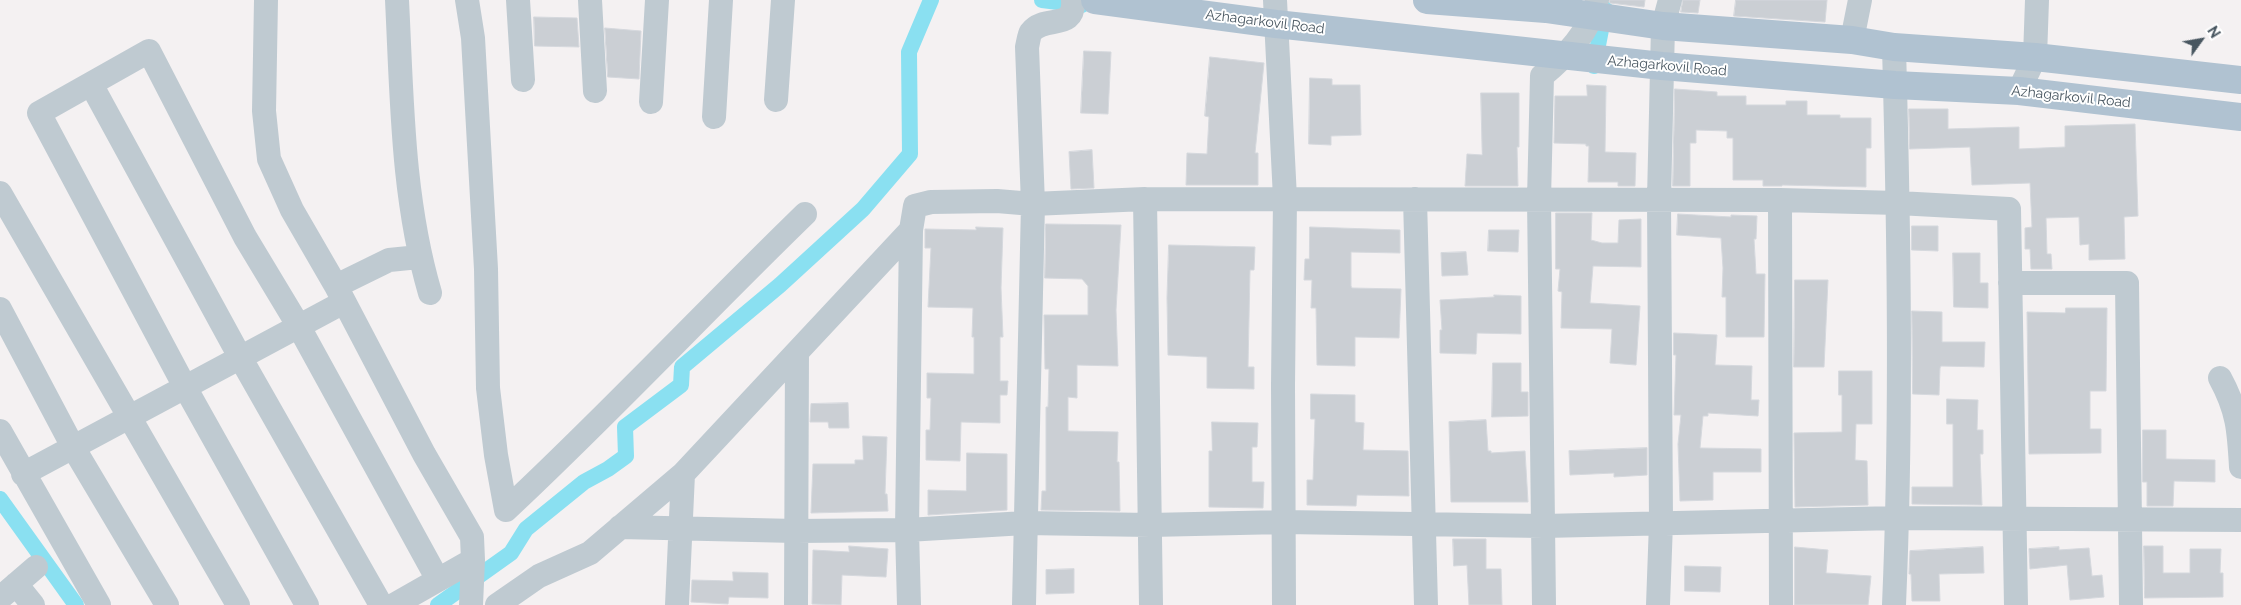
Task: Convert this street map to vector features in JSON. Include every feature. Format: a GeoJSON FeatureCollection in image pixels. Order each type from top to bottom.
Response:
{"type":"FeatureCollection","features":[{"type":"Feature","properties":{"kind":"main road"},"geometry":{"type":"LineString","coordinates":[[1427,0],[1546,5],[1600,13],[1663,26],[1852,40],[1894,47],[2035,57],[2241,80]]}},
{"type":"Feature","properties":{"kind":"main road","name":"Azhagarkovil Road"},"geometry":{"type":"LineString","coordinates":[[1079,3],[1276,21],[1575,60],[1895,85],[2020,91],[2241,117]]}},
{"type":"Feature","properties":{"kind":"street"},"geometry":{"type":"LineString","coordinates":[[266,0],[264,111],[269,159],[292,210],[340,294],[424,454],[472,537],[472,583],[438,580],[394,605]]}},
{"type":"Feature","properties":{"kind":"street"},"geometry":{"type":"LineString","coordinates":[[397,0],[404,140],[419,257],[430,293]]}},
{"type":"Feature","properties":{"kind":"street"},"geometry":{"type":"LineString","coordinates":[[467,0],[473,38],[485,250],[488,388],[496,455],[506,510],[574,446],[724,293],[805,214]]}},
{"type":"Feature","properties":{"kind":"street"},"geometry":{"type":"LineString","coordinates":[[518,0],[523,80]]}},
{"type":"Feature","properties":{"kind":"street"},"geometry":{"type":"LineString","coordinates":[[590,0],[595,91]]}},
{"type":"Feature","properties":{"kind":"street"},"geometry":{"type":"LineString","coordinates":[[650,102],[657,0]]}},
{"type":"Feature","properties":{"kind":"street"},"geometry":{"type":"LineString","coordinates":[[714,117],[722,0]]}},
{"type":"Feature","properties":{"kind":"street"},"geometry":{"type":"LineString","coordinates":[[776,100],[783,0]]}},
{"type":"Feature","properties":{"kind":"street"},"geometry":{"type":"LineString","coordinates":[[1658,605],[1661,523],[1659,199],[1663,26],[1670,0]]}},
{"type":"Feature","properties":{"kind":"street"},"geometry":{"type":"LineString","coordinates":[[1852,40],[1860,0]]}},
{"type":"Feature","properties":{"kind":"street"},"geometry":{"type":"LineString","coordinates":[[2020,91],[2035,57],[2036,0]]}},
{"type":"Feature","properties":{"kind":"street"},"geometry":{"type":"LineString","coordinates":[[1024,605],[1033,204],[1027,47],[1031,32],[1042,24],[1065,19],[1071,15],[1079,3]]}},
{"type":"Feature","properties":{"kind":"street"},"geometry":{"type":"LineString","coordinates":[[1544,605],[1538,199],[1542,76],[1575,60],[1600,13]]}},
{"type":"Feature","properties":{"kind":"street"},"geometry":{"type":"LineString","coordinates":[[1276,21],[1285,198],[1284,605]]}},
{"type":"Feature","properties":{"kind":"street"},"geometry":{"type":"LineString","coordinates":[[1894,47],[1898,202],[1898,518],[1894,605]]}},
{"type":"Feature","properties":{"kind":"street"},"geometry":{"type":"LineString","coordinates":[[307,605],[185,387],[39,113],[149,52],[245,237],[298,326],[438,580]]}},
{"type":"Feature","properties":{"kind":"street"},"geometry":{"type":"LineString","coordinates":[[91,84],[240,357],[381,605]]}},
{"type":"Feature","properties":{"kind":"street"},"geometry":{"type":"LineString","coordinates":[[0,193],[238,605]]}},
{"type":"Feature","properties":{"kind":"street"},"geometry":{"type":"LineString","coordinates":[[909,605],[907,530],[912,230],[915,206],[931,202],[997,201],[1033,204],[1145,199],[1285,198],[1780,200],[1898,202],[2009,209],[2016,605]]}},
{"type":"Feature","properties":{"kind":"street"},"geometry":{"type":"LineString","coordinates":[[1415,198],[1426,605]]}},
{"type":"Feature","properties":{"kind":"street"},"geometry":{"type":"LineString","coordinates":[[1145,199],[1151,605]]}},
{"type":"Feature","properties":{"kind":"street"},"geometry":{"type":"LineString","coordinates":[[1780,200],[1781,605]]}},
{"type":"Feature","properties":{"kind":"street"},"geometry":{"type":"LineString","coordinates":[[497,605],[539,576],[590,553],[683,474],[912,230]]}},
{"type":"Feature","properties":{"kind":"street"},"geometry":{"type":"LineString","coordinates":[[23,474],[298,326],[389,260],[419,257]]}},
{"type":"Feature","properties":{"kind":"street"},"geometry":{"type":"LineString","coordinates":[[2010,283],[2126,283],[2131,605]]}},
{"type":"Feature","properties":{"kind":"street"},"geometry":{"type":"LineString","coordinates":[[0,309],[74,446],[167,605]]}},
{"type":"Feature","properties":{"kind":"street"},"geometry":{"type":"LineString","coordinates":[[796,605],[797,352]]}},
{"type":"Feature","properties":{"kind":"street"},"geometry":{"type":"LineString","coordinates":[[2220,378],[2231,398],[2238,422],[2241,467]]}},
{"type":"Feature","properties":{"kind":"street"},"geometry":{"type":"LineString","coordinates":[[0,431],[99,605]]}},
{"type":"Feature","properties":{"kind":"street"},"geometry":{"type":"LineString","coordinates":[[677,605],[683,474]]}},
{"type":"Feature","properties":{"kind":"street"},"geometry":{"type":"LineString","coordinates":[[620,527],[796,531],[907,530],[1025,523],[1150,525],[1284,522],[1543,526],[1898,518],[2241,520]]}},
{"type":"Feature","properties":{"kind":"street"},"geometry":{"type":"LineString","coordinates":[[33,605],[8,591],[36,567]]}},
{"type":"Feature","properties":{"kind":"building"},"geometry":{"type":"Polygon","coordinates":[[[1610,0],[1645,0],[1644,7],[1610,3],[1610,0]]]}},
{"type":"Feature","properties":{"kind":"building"},"geometry":{"type":"Polygon","coordinates":[[[1683,0],[1700,0],[1698,13],[1681,12],[1683,0]]]}},
{"type":"Feature","properties":{"kind":"building"},"geometry":{"type":"Polygon","coordinates":[[[1736,0],[1827,0],[1825,22],[1734,16],[1736,0]]]}},
{"type":"Feature","properties":{"kind":"building"},"geometry":{"type":"Polygon","coordinates":[[[534,17],[577,18],[579,47],[535,46],[534,17]]]}},
{"type":"Feature","properties":{"kind":"building"},"geometry":{"type":"Polygon","coordinates":[[[605,28],[641,31],[639,79],[608,77],[605,28]]]}},
{"type":"Feature","properties":{"kind":"building"},"geometry":{"type":"Polygon","coordinates":[[[1084,51],[1111,52],[1108,114],[1081,113],[1084,51]]]}},
{"type":"Feature","properties":{"kind":"building"},"geometry":{"type":"Polygon","coordinates":[[[1210,57],[1264,63],[1255,153],[1258,153],[1258,185],[1186,185],[1187,153],[1207,154],[1209,117],[1205,116],[1210,57]]]}},
{"type":"Feature","properties":{"kind":"building"},"geometry":{"type":"Polygon","coordinates":[[[1310,78],[1332,79],[1332,85],[1360,85],[1361,135],[1331,136],[1331,145],[1309,144],[1310,78]]]}},
{"type":"Feature","properties":{"kind":"building"},"geometry":{"type":"Polygon","coordinates":[[[1587,85],[1606,86],[1605,152],[1636,153],[1635,186],[1618,186],[1618,182],[1588,182],[1589,146],[1586,146],[1586,144],[1554,143],[1555,96],[1587,96],[1587,85]]]}},
{"type":"Feature","properties":{"kind":"building"},"geometry":{"type":"Polygon","coordinates":[[[1675,89],[1717,92],[1717,96],[1746,96],[1746,105],[1786,105],[1786,101],[1807,101],[1807,115],[1840,115],[1840,118],[1871,118],[1871,148],[1866,148],[1866,187],[1763,186],[1763,180],[1733,180],[1733,138],[1727,138],[1727,131],[1696,130],[1696,143],[1690,143],[1690,186],[1673,186],[1675,89]]]}},
{"type":"Feature","properties":{"kind":"building"},"geometry":{"type":"Polygon","coordinates":[[[1481,93],[1519,93],[1518,186],[1465,186],[1467,154],[1482,155],[1481,93]]]}},
{"type":"Feature","properties":{"kind":"building"},"geometry":{"type":"Polygon","coordinates":[[[1909,109],[1948,109],[1948,129],[2019,127],[2019,149],[2065,147],[2065,126],[2135,124],[2138,216],[2124,217],[2125,259],[2089,260],[2089,244],[2080,245],[2079,217],[2046,218],[2047,254],[2051,254],[2052,269],[2031,269],[2030,249],[2025,249],[2025,228],[2032,227],[2030,183],[1972,185],[1970,147],[1910,149],[1909,109]]]}},
{"type":"Feature","properties":{"kind":"building"},"geometry":{"type":"Polygon","coordinates":[[[1092,150],[1094,188],[1071,189],[1069,152],[1092,150]]]}},
{"type":"Feature","properties":{"kind":"building"},"geometry":{"type":"Polygon","coordinates":[[[1556,213],[1592,213],[1591,240],[1602,243],[1618,243],[1619,220],[1641,219],[1641,267],[1593,266],[1590,303],[1640,306],[1636,365],[1610,363],[1612,329],[1561,328],[1562,292],[1558,291],[1560,269],[1556,269],[1556,213]]]}},
{"type":"Feature","properties":{"kind":"building"},"geometry":{"type":"Polygon","coordinates":[[[1678,214],[1731,217],[1731,215],[1757,216],[1756,239],[1754,239],[1756,274],[1765,274],[1764,337],[1726,337],[1726,297],[1722,297],[1721,238],[1677,235],[1678,214]]]}},
{"type":"Feature","properties":{"kind":"building"},"geometry":{"type":"Polygon","coordinates":[[[1046,224],[1121,225],[1116,310],[1118,366],[1077,365],[1077,398],[1068,397],[1068,431],[1118,432],[1117,462],[1119,462],[1120,511],[1041,510],[1042,491],[1046,491],[1046,407],[1048,407],[1049,369],[1045,369],[1044,315],[1088,315],[1088,286],[1082,279],[1045,278],[1046,224]]]}},
{"type":"Feature","properties":{"kind":"building"},"geometry":{"type":"Polygon","coordinates":[[[1912,226],[1938,226],[1938,251],[1912,250],[1912,226]]]}},
{"type":"Feature","properties":{"kind":"building"},"geometry":{"type":"Polygon","coordinates":[[[976,227],[1003,228],[1001,288],[1003,337],[1000,337],[1000,381],[1008,381],[1007,395],[1000,395],[1000,423],[961,422],[960,461],[926,460],[926,430],[930,430],[931,398],[927,398],[927,373],[974,374],[974,337],[972,337],[973,308],[928,307],[931,248],[925,248],[925,229],[976,230],[976,227]]]}},
{"type":"Feature","properties":{"kind":"building"},"geometry":{"type":"Polygon","coordinates":[[[1310,227],[1400,230],[1400,253],[1351,252],[1352,288],[1401,289],[1399,338],[1355,337],[1355,366],[1317,365],[1316,308],[1311,308],[1312,280],[1304,280],[1305,259],[1309,259],[1310,227]]]}},
{"type":"Feature","properties":{"kind":"building"},"geometry":{"type":"Polygon","coordinates":[[[1489,230],[1519,230],[1518,252],[1488,251],[1489,230]]]}},
{"type":"Feature","properties":{"kind":"building"},"geometry":{"type":"Polygon","coordinates":[[[1169,245],[1255,247],[1254,270],[1250,270],[1248,367],[1254,367],[1254,389],[1207,388],[1207,357],[1168,355],[1167,298],[1169,245]]]}},
{"type":"Feature","properties":{"kind":"building"},"geometry":{"type":"Polygon","coordinates":[[[1466,252],[1468,275],[1442,276],[1441,253],[1466,252]]]}},
{"type":"Feature","properties":{"kind":"building"},"geometry":{"type":"Polygon","coordinates":[[[1953,253],[1980,253],[1980,283],[1988,283],[1988,308],[1954,307],[1953,253]]]}},
{"type":"Feature","properties":{"kind":"building"},"geometry":{"type":"Polygon","coordinates":[[[1795,280],[1828,280],[1824,367],[1794,367],[1795,280]]]}},
{"type":"Feature","properties":{"kind":"building"},"geometry":{"type":"Polygon","coordinates":[[[1494,295],[1521,296],[1521,334],[1477,333],[1476,354],[1440,353],[1440,330],[1442,330],[1440,300],[1494,297],[1494,295]]]}},
{"type":"Feature","properties":{"kind":"building"},"geometry":{"type":"Polygon","coordinates":[[[2066,308],[2107,308],[2106,391],[2090,391],[2090,429],[2101,429],[2101,453],[2029,454],[2027,312],[2065,313],[2066,308]]]}},
{"type":"Feature","properties":{"kind":"building"},"geometry":{"type":"Polygon","coordinates":[[[1912,311],[1942,312],[1942,342],[1985,342],[1984,367],[1941,366],[1939,395],[1913,394],[1912,311]]]}},
{"type":"Feature","properties":{"kind":"building"},"geometry":{"type":"Polygon","coordinates":[[[1674,333],[1717,335],[1715,365],[1752,366],[1751,400],[1759,400],[1758,416],[1708,413],[1708,416],[1703,416],[1700,448],[1761,449],[1761,472],[1713,472],[1713,500],[1680,501],[1678,444],[1681,415],[1674,415],[1676,355],[1674,355],[1674,333]]]}},
{"type":"Feature","properties":{"kind":"building"},"geometry":{"type":"Polygon","coordinates":[[[1493,363],[1521,363],[1521,392],[1528,392],[1528,416],[1492,417],[1493,363]]]}},
{"type":"Feature","properties":{"kind":"building"},"geometry":{"type":"Polygon","coordinates":[[[1839,371],[1872,371],[1872,424],[1856,424],[1855,460],[1867,461],[1868,505],[1795,507],[1794,433],[1842,432],[1842,395],[1839,395],[1839,371]]]}},
{"type":"Feature","properties":{"kind":"building"},"geometry":{"type":"Polygon","coordinates":[[[1311,394],[1355,395],[1355,422],[1364,423],[1363,450],[1408,451],[1409,496],[1357,495],[1356,506],[1307,505],[1307,480],[1313,480],[1315,419],[1311,419],[1311,394]]]}},
{"type":"Feature","properties":{"kind":"building"},"geometry":{"type":"Polygon","coordinates":[[[1947,399],[1978,400],[1977,430],[1983,430],[1983,454],[1980,454],[1982,505],[1912,504],[1912,487],[1953,487],[1953,424],[1947,424],[1947,399]]]}},
{"type":"Feature","properties":{"kind":"building"},"geometry":{"type":"Polygon","coordinates":[[[848,403],[849,428],[829,428],[828,422],[810,422],[811,404],[848,403]]]}},
{"type":"Feature","properties":{"kind":"building"},"geometry":{"type":"Polygon","coordinates":[[[1486,420],[1488,451],[1491,451],[1491,453],[1525,451],[1528,502],[1451,502],[1449,422],[1486,420]]]}},
{"type":"Feature","properties":{"kind":"building"},"geometry":{"type":"Polygon","coordinates":[[[1212,422],[1258,423],[1257,447],[1252,447],[1252,482],[1264,482],[1263,508],[1209,507],[1209,451],[1212,451],[1212,422]]]}},
{"type":"Feature","properties":{"kind":"building"},"geometry":{"type":"Polygon","coordinates":[[[2143,430],[2166,430],[2166,459],[2215,460],[2215,482],[2174,481],[2173,506],[2147,506],[2147,482],[2143,482],[2143,430]]]}},
{"type":"Feature","properties":{"kind":"building"},"geometry":{"type":"Polygon","coordinates":[[[863,436],[887,437],[885,494],[887,494],[888,511],[811,513],[813,464],[855,464],[855,460],[863,460],[863,436]]]}},
{"type":"Feature","properties":{"kind":"building"},"geometry":{"type":"Polygon","coordinates":[[[1647,448],[1647,475],[1614,477],[1614,473],[1570,475],[1569,451],[1647,448]]]}},
{"type":"Feature","properties":{"kind":"building"},"geometry":{"type":"Polygon","coordinates":[[[967,453],[1007,454],[1007,510],[928,515],[928,490],[966,491],[967,453]]]}},
{"type":"Feature","properties":{"kind":"building"},"geometry":{"type":"Polygon","coordinates":[[[1453,539],[1486,539],[1486,569],[1501,569],[1502,605],[1469,605],[1467,565],[1454,566],[1453,539]]]}},
{"type":"Feature","properties":{"kind":"building"},"geometry":{"type":"Polygon","coordinates":[[[849,546],[888,549],[886,577],[842,575],[841,605],[812,604],[813,550],[849,552],[849,546]]]}},
{"type":"Feature","properties":{"kind":"building"},"geometry":{"type":"Polygon","coordinates":[[[2144,546],[2163,546],[2163,573],[2190,573],[2190,549],[2221,549],[2220,573],[2223,573],[2223,597],[2145,598],[2144,546]]]}},
{"type":"Feature","properties":{"kind":"building"},"geometry":{"type":"Polygon","coordinates":[[[1795,547],[1828,550],[1826,573],[1871,576],[1868,605],[1795,605],[1795,547]]]}},
{"type":"Feature","properties":{"kind":"building"},"geometry":{"type":"Polygon","coordinates":[[[1983,547],[1984,573],[1939,574],[1940,601],[1912,601],[1911,574],[1909,574],[1910,551],[1983,547]]]}},
{"type":"Feature","properties":{"kind":"building"},"geometry":{"type":"Polygon","coordinates":[[[2059,547],[2059,550],[2089,548],[2092,576],[2102,575],[2104,597],[2070,600],[2067,565],[2030,569],[2029,549],[2059,547]]]}},
{"type":"Feature","properties":{"kind":"building"},"geometry":{"type":"Polygon","coordinates":[[[1685,566],[1721,567],[1720,592],[1685,591],[1685,566]]]}},
{"type":"Feature","properties":{"kind":"building"},"geometry":{"type":"Polygon","coordinates":[[[1074,569],[1074,593],[1046,594],[1046,570],[1074,569]]]}},
{"type":"Feature","properties":{"kind":"building"},"geometry":{"type":"Polygon","coordinates":[[[733,572],[768,573],[768,598],[729,597],[728,604],[691,602],[692,580],[733,581],[733,572]]]}},
{"type":"Feature","properties":{"kind":"waterway"},"geometry":{"type":"LineString","coordinates":[[438,605],[511,553],[526,529],[584,482],[608,469],[626,456],[625,427],[681,385],[682,367],[780,285],[863,209],[910,154],[909,52],[931,0]]}},
{"type":"Feature","properties":{"kind":"waterway"},"geometry":{"type":"LineString","coordinates":[[1042,0],[1082,5]]}},
{"type":"Feature","properties":{"kind":"waterway"},"geometry":{"type":"LineString","coordinates":[[1594,66],[1605,9]]}},
{"type":"Feature","properties":{"kind":"waterway"},"geometry":{"type":"LineString","coordinates":[[0,499],[76,605]]}}]}
